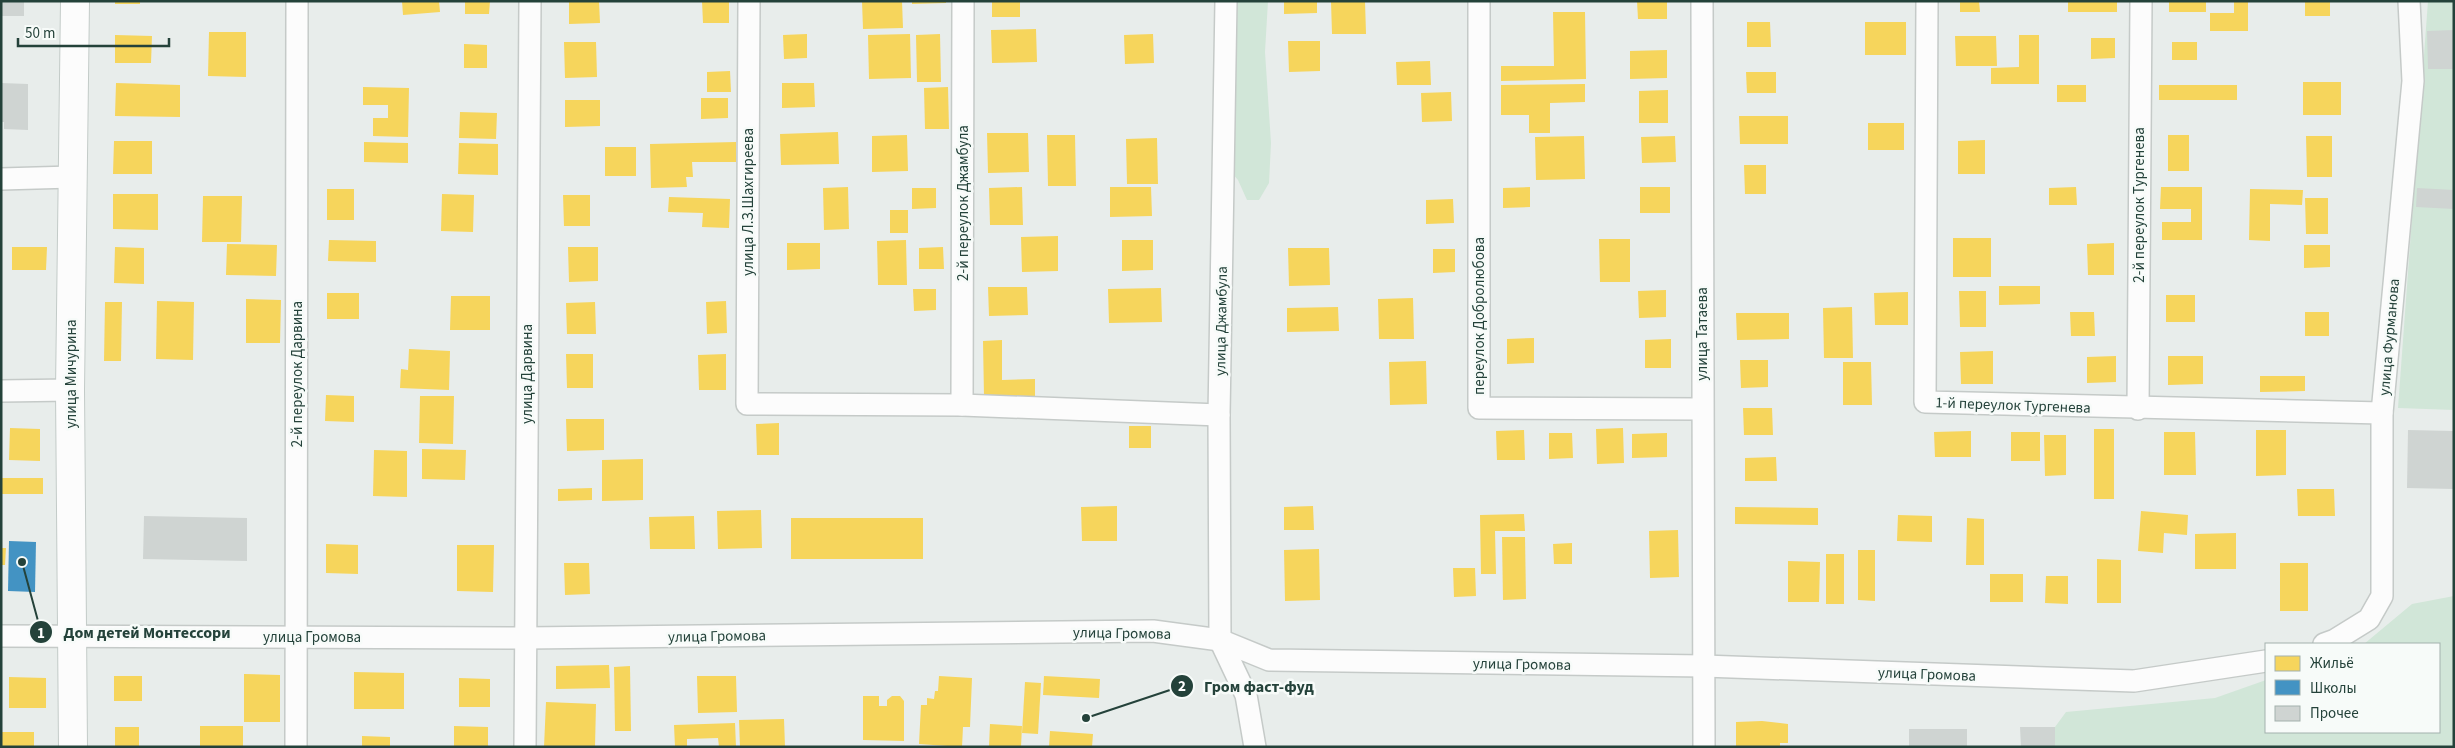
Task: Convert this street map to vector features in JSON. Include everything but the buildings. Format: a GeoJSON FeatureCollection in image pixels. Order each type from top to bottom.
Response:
{"type":"FeatureCollection","features":[{"type":"Feature","properties":{"kind":"street","name":"улица Мичурина"},"geometry":{"type":"LineString","coordinates":[[73,747],[74,637],[70,390],[74,1]]}},
{"type":"Feature","properties":{"kind":"street","name":"2-й переулок Дарвина"},"geometry":{"type":"LineString","coordinates":[[296,747],[297,1]]}},
{"type":"Feature","properties":{"kind":"street","name":"улица Дарвина"},"geometry":{"type":"LineString","coordinates":[[525,747],[530,1]]}},
{"type":"Feature","properties":{"kind":"street","name":"улица Л.З.Шахгиреева"},"geometry":{"type":"LineString","coordinates":[[749,1],[747,404],[962,405]]}},
{"type":"Feature","properties":{"kind":"street","name":"2-й переулок Джамбула"},"geometry":{"type":"LineString","coordinates":[[962,405],[963,1]]}},
{"type":"Feature","properties":{"kind":"street","name":"улица Джамбула"},"geometry":{"type":"LineString","coordinates":[[1220,640],[1219,415],[1226,1]]}},
{"type":"Feature","properties":{"kind":"street","name":"переулок Добролюбова"},"geometry":{"type":"LineString","coordinates":[[1479,1],[1479,408],[1702,409]]}},
{"type":"Feature","properties":{"kind":"street","name":"улица Татаева"},"geometry":{"type":"LineString","coordinates":[[1702,1],[1704,747]]}},
{"type":"Feature","properties":{"kind":"street","name":"1-й переулок Тургенева"},"geometry":{"type":"LineString","coordinates":[[1927,1],[1924,402],[2138,409],[2382,413]]}},
{"type":"Feature","properties":{"kind":"street","name":"2-й переулок Тургенева"},"geometry":{"type":"LineString","coordinates":[[2138,409],[2141,1]]}},
{"type":"Feature","properties":{"kind":"street","name":"улица Фурманова"},"geometry":{"type":"LineString","coordinates":[[2327,643],[2335,640],[2369,618],[2382,596],[2382,413],[2413,81],[2409,1]]}},
{"type":"Feature","properties":{"kind":"street"},"geometry":{"type":"LineString","coordinates":[[1,179],[72,177]]}},
{"type":"Feature","properties":{"kind":"street"},"geometry":{"type":"LineString","coordinates":[[1,391],[70,390]]}},
{"type":"Feature","properties":{"kind":"street"},"geometry":{"type":"LineString","coordinates":[[962,405],[1219,415]]}},
{"type":"Feature","properties":{"kind":"street","name":"улица Громова"},"geometry":{"type":"LineString","coordinates":[[1,636],[526,638],[1153,631],[1220,640],[1269,660],[1704,666],[2134,681],[2265,661]]}},
{"type":"Feature","properties":{"kind":"street"},"geometry":{"type":"LineString","coordinates":[[1220,640],[1246,696],[1256,747]]}},
{"type":"Feature","properties":{"kind":"green space"},"geometry":{"type":"Polygon","coordinates":[[[1235,1],[1268,1],[1265,52],[1271,143],[1269,183],[1259,200],[1247,200],[1238,180],[1232,173],[1235,1]]]}},
{"type":"Feature","properties":{"kind":"green space"},"geometry":{"type":"Polygon","coordinates":[[[2428,1],[2454,1],[2454,410],[2398,408],[2428,1]]]}},
{"type":"Feature","properties":{"kind":"green space"},"geometry":{"type":"Polygon","coordinates":[[[2454,596],[2454,747],[2055,747],[2055,727],[2066,712],[2215,698],[2265,680],[2265,733],[2440,733],[2440,643],[2365,643],[2412,604],[2454,596]]]}},
{"type":"Feature","properties":{"kind":"place","name":"Дом детей Монтессори"},"geometry":{"type":"Point","coordinates":[22,562]}},
{"type":"Feature","properties":{"kind":"place","name":"Гром фаст-фуд"},"geometry":{"type":"Point","coordinates":[1086,718]}}]}
